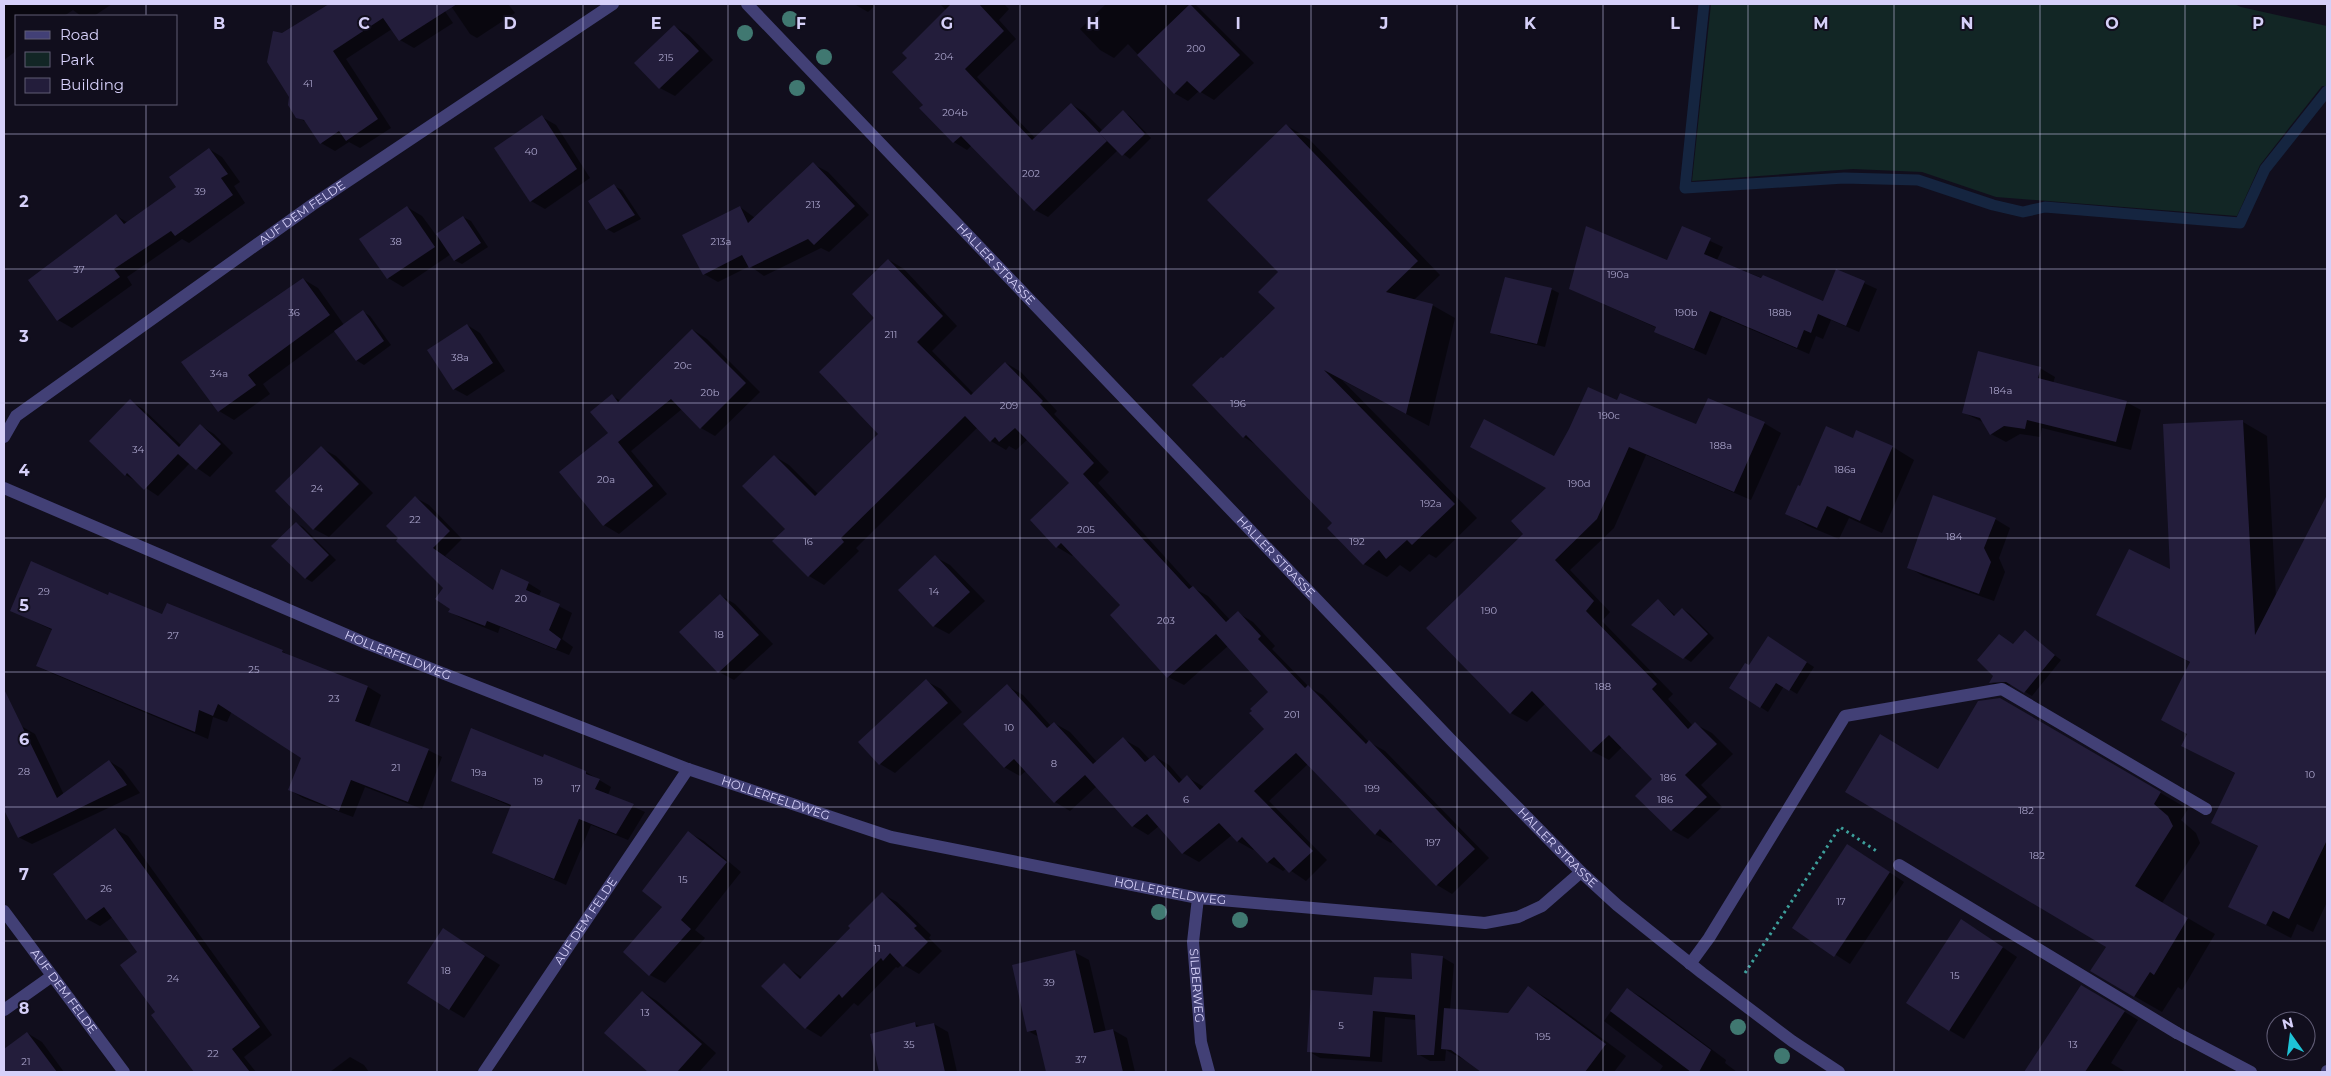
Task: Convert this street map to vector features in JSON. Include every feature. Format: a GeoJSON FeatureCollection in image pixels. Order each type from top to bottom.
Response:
{"type":"FeatureCollection","features":[{"type":"Feature","properties":{"kind":"street","name":"AUF DEM FELDE"},"geometry":{"type":"LineString","coordinates":[[4,437],[16,416],[304,210],[613,4]]}},
{"type":"Feature","properties":{"kind":"street","name":"HALLER STRASSE"},"geometry":{"type":"LineString","coordinates":[[747,4],[1444,733],[1581,872],[1617,905],[1690,964],[1792,1041],[1839,1072]]}},
{"type":"Feature","properties":{"kind":"street","name":"HOLLERFELDWEG"},"geometry":{"type":"LineString","coordinates":[[4,488],[368,644],[688,769],[891,837],[1198,898],[1485,923],[1518,917],[1542,906],[1581,872]]}},
{"type":"Feature","properties":{"kind":"street"},"geometry":{"type":"LineString","coordinates":[[1690,964],[1709,938],[1845,716],[2002,689],[2206,809]]}},
{"type":"Feature","properties":{"kind":"street","name":"AUF DEM FELDE"},"geometry":{"type":"LineString","coordinates":[[484,1072],[688,769]]}},
{"type":"Feature","properties":{"kind":"street"},"geometry":{"type":"LineString","coordinates":[[1899,865],[2177,1033],[2251,1072]]}},
{"type":"Feature","properties":{"kind":"street","name":"SILBERWEG"},"geometry":{"type":"LineString","coordinates":[[1198,898],[1193,942],[1201,1042],[1209,1072]]}},
{"type":"Feature","properties":{"kind":"street","name":"AUF DEM FELDE"},"geometry":{"type":"LineString","coordinates":[[4,911],[124,1072]]}},
{"type":"Feature","properties":{"kind":"street"},"geometry":{"type":"LineString","coordinates":[[4,1010],[52,976]]}},
{"type":"Feature","properties":{"kind":"path"},"geometry":{"type":"LineString","coordinates":[[1732,995],[1840,828],[1899,865]]}},
{"type":"Feature","properties":{"kind":"green space"},"geometry":{"type":"Polygon","coordinates":[[[1711,4],[2234,4],[2327,26],[2327,86],[2322,86],[2260,165],[2237,216],[1996,197],[1922,172],[1853,169],[1692,181],[1711,4]]]}},
{"type":"Feature","properties":{"kind":"building"},"geometry":{"type":"Polygon","coordinates":[[[329,4],[457,4],[399,41],[383,18],[333,51],[378,119],[346,141],[339,131],[320,144],[304,120],[296,118],[288,105],[289,97],[267,62],[273,31],[282,33],[329,4]]]}},
{"type":"Feature","properties":{"kind":"building"},"geometry":{"type":"Polygon","coordinates":[[[951,4],[979,4],[1004,31],[965,69],[1032,140],[1071,103],[1107,141],[1034,211],[961,136],[953,143],[919,108],[923,105],[892,72],[907,58],[902,53],[951,4]]]}},
{"type":"Feature","properties":{"kind":"building"},"geometry":{"type":"Polygon","coordinates":[[[1190,4],[1240,55],[1200,93],[1187,81],[1174,94],[1137,55],[1190,4]]]}},
{"type":"Feature","properties":{"kind":"building"},"geometry":{"type":"Polygon","coordinates":[[[674,25],[699,51],[659,89],[634,63],[674,25]]]}},
{"type":"Feature","properties":{"kind":"building"},"geometry":{"type":"Polygon","coordinates":[[[1123,110],[1145,134],[1122,156],[1099,133],[1123,110]]]}},
{"type":"Feature","properties":{"kind":"building"},"geometry":{"type":"Polygon","coordinates":[[[542,115],[577,169],[530,202],[494,148],[542,115]]]}},
{"type":"Feature","properties":{"kind":"building"},"geometry":{"type":"Polygon","coordinates":[[[1286,124],[1418,261],[1386,292],[1433,304],[1406,414],[1324,370],[1455,504],[1412,545],[1407,540],[1386,559],[1379,550],[1363,565],[1327,528],[1332,523],[1246,435],[1243,438],[1192,385],[1275,308],[1258,292],[1278,272],[1207,200],[1286,124]]]}},
{"type":"Feature","properties":{"kind":"building"},"geometry":{"type":"Polygon","coordinates":[[[209,148],[228,174],[221,178],[233,195],[175,236],[171,231],[114,269],[120,277],[57,321],[28,280],[116,214],[124,224],[176,187],[169,177],[209,148]]]}},
{"type":"Feature","properties":{"kind":"building"},"geometry":{"type":"Polygon","coordinates":[[[813,162],[855,206],[814,245],[808,239],[749,268],[742,255],[703,275],[682,235],[740,206],[748,223],[813,162]]]}},
{"type":"Feature","properties":{"kind":"building"},"geometry":{"type":"Polygon","coordinates":[[[614,184],[635,215],[606,230],[588,201],[614,184]]]}},
{"type":"Feature","properties":{"kind":"building"},"geometry":{"type":"Polygon","coordinates":[[[407,206],[435,247],[387,279],[359,239],[407,206]]]}},
{"type":"Feature","properties":{"kind":"building"},"geometry":{"type":"Polygon","coordinates":[[[463,216],[481,243],[454,261],[436,234],[463,216]]]}},
{"type":"Feature","properties":{"kind":"building"},"geometry":{"type":"Polygon","coordinates":[[[1586,226],[1667,260],[1682,226],[1711,238],[1704,254],[1761,278],[1763,275],[1823,301],[1836,269],[1865,281],[1846,326],[1818,314],[1811,333],[1804,330],[1797,348],[1710,311],[1694,349],[1654,332],[1656,327],[1569,289],[1586,226]]]}},
{"type":"Feature","properties":{"kind":"building"},"geometry":{"type":"Polygon","coordinates":[[[888,259],[943,316],[917,342],[971,395],[1005,362],[1043,401],[1040,404],[1094,463],[1083,474],[1189,589],[1193,586],[1226,622],[1238,611],[1261,636],[1258,639],[1305,688],[1308,685],[1366,744],[1369,740],[1475,849],[1436,886],[1380,829],[1375,835],[1296,753],[1254,791],[1313,851],[1289,873],[1274,857],[1267,863],[1242,837],[1237,842],[1219,823],[1182,854],[1147,814],[1132,827],[1085,775],[1054,803],[1014,759],[1004,768],[963,724],[1007,684],[1047,728],[1054,722],[1093,764],[1123,737],[1145,762],[1154,755],[1179,783],[1187,775],[1200,790],[1264,729],[1249,713],[1252,711],[1250,709],[1268,692],[1216,634],[1167,678],[1110,615],[1120,605],[1061,543],[1056,548],[1030,520],[1069,483],[1015,428],[999,442],[995,437],[990,442],[965,416],[841,538],[844,542],[808,577],[772,541],[785,529],[742,486],[774,455],[815,496],[878,434],[819,372],[874,318],[852,294],[888,259]]]}},
{"type":"Feature","properties":{"kind":"building"},"geometry":{"type":"Polygon","coordinates":[[[1505,277],[1552,288],[1537,344],[1490,333],[1505,277]]]}},
{"type":"Feature","properties":{"kind":"building"},"geometry":{"type":"Polygon","coordinates":[[[303,278],[330,315],[248,375],[256,385],[218,412],[181,362],[303,278]]]}},
{"type":"Feature","properties":{"kind":"building"},"geometry":{"type":"Polygon","coordinates":[[[363,310],[384,341],[356,361],[334,331],[363,310]]]}},
{"type":"Feature","properties":{"kind":"building"},"geometry":{"type":"Polygon","coordinates":[[[467,324],[493,363],[453,390],[427,350],[467,324]]]}},
{"type":"Feature","properties":{"kind":"building"},"geometry":{"type":"Polygon","coordinates":[[[692,329],[746,383],[700,429],[671,399],[618,442],[653,486],[603,526],[559,472],[608,433],[590,412],[612,394],[618,402],[692,329]]]}},
{"type":"Feature","properties":{"kind":"building"},"geometry":{"type":"Polygon","coordinates":[[[1978,351],[2041,367],[2038,378],[2127,401],[2116,442],[2027,420],[2025,429],[2004,426],[1990,435],[1980,418],[1962,413],[1978,351]]]}},
{"type":"Feature","properties":{"kind":"building"},"geometry":{"type":"Polygon","coordinates":[[[1588,387],[1617,400],[1620,393],[1696,424],[1708,398],[1765,422],[1734,492],[1629,447],[1597,519],[1555,560],[1594,601],[1586,611],[1657,684],[1652,689],[1688,729],[1695,722],[1717,744],[1685,775],[1707,797],[1671,831],[1635,796],[1652,779],[1609,735],[1591,752],[1532,691],[1510,714],[1426,628],[1523,534],[1511,521],[1546,488],[1470,447],[1484,419],[1554,456],[1569,429],[1588,387]]]}},
{"type":"Feature","properties":{"kind":"building"},"geometry":{"type":"Polygon","coordinates":[[[130,399],[179,447],[200,424],[221,444],[196,470],[178,454],[144,490],[127,473],[125,476],[89,441],[130,399]]]}},
{"type":"Feature","properties":{"kind":"building"},"geometry":{"type":"Polygon","coordinates":[[[2243,420],[2255,635],[2327,495],[2327,840],[2289,919],[2273,911],[2266,925],[2228,907],[2258,846],[2211,823],[2235,773],[2181,746],[2187,734],[2161,720],[2190,662],[2096,615],[2129,549],[2170,569],[2163,424],[2243,420]]]}},
{"type":"Feature","properties":{"kind":"building"},"geometry":{"type":"Polygon","coordinates":[[[1826,426],[1853,438],[1856,430],[1893,446],[1860,521],[1827,506],[1817,528],[1785,514],[1798,485],[1800,486],[1826,426]]]}},
{"type":"Feature","properties":{"kind":"building"},"geometry":{"type":"Polygon","coordinates":[[[321,446],[359,484],[313,530],[275,491],[321,446]]]}},
{"type":"Feature","properties":{"kind":"building"},"geometry":{"type":"Polygon","coordinates":[[[1933,495],[1996,518],[1984,548],[1991,562],[1979,594],[1907,568],[1933,495]]]}},
{"type":"Feature","properties":{"kind":"building"},"geometry":{"type":"Polygon","coordinates":[[[415,496],[450,531],[433,548],[493,590],[501,569],[529,582],[526,590],[560,604],[549,630],[561,639],[556,649],[487,621],[485,626],[448,612],[450,609],[435,599],[443,588],[396,541],[398,538],[386,526],[415,496]]]}},
{"type":"Feature","properties":{"kind":"building"},"geometry":{"type":"Polygon","coordinates":[[[296,522],[329,555],[305,579],[271,546],[296,522]]]}},
{"type":"Feature","properties":{"kind":"building"},"geometry":{"type":"Polygon","coordinates":[[[935,555],[970,592],[933,627],[898,590],[935,555]]]}},
{"type":"Feature","properties":{"kind":"building"},"geometry":{"type":"Polygon","coordinates":[[[31,561],[108,595],[109,592],[162,614],[167,603],[368,686],[355,721],[429,749],[408,802],[351,780],[339,811],[288,790],[301,758],[218,704],[213,716],[199,710],[195,732],[36,666],[52,629],[10,611],[31,561]]]}},
{"type":"Feature","properties":{"kind":"building"},"geometry":{"type":"Polygon","coordinates":[[[720,594],[759,635],[718,673],[679,632],[720,594]]]}},
{"type":"Feature","properties":{"kind":"building"},"geometry":{"type":"Polygon","coordinates":[[[1658,599],[1674,616],[1682,608],[1708,634],[1683,659],[1631,625],[1658,599]]]}},
{"type":"Feature","properties":{"kind":"building"},"geometry":{"type":"Polygon","coordinates":[[[2025,630],[2055,655],[2024,693],[2006,682],[1989,683],[1993,676],[1977,660],[1999,634],[2013,644],[2025,630]]]}},
{"type":"Feature","properties":{"kind":"building"},"geometry":{"type":"Polygon","coordinates":[[[1768,636],[1807,662],[1789,691],[1776,683],[1760,708],[1729,688],[1745,663],[1749,665],[1768,636]]]}},
{"type":"Feature","properties":{"kind":"building"},"geometry":{"type":"Polygon","coordinates":[[[926,679],[948,703],[879,765],[858,742],[926,679]]]}},
{"type":"Feature","properties":{"kind":"building"},"geometry":{"type":"Polygon","coordinates":[[[4,689],[57,798],[109,760],[127,785],[18,838],[4,810],[4,689]]]}},
{"type":"Feature","properties":{"kind":"building"},"geometry":{"type":"Polygon","coordinates":[[[2000,698],[2161,792],[2154,804],[2168,816],[2173,826],[2135,886],[2188,918],[2154,975],[2150,972],[2134,997],[2090,971],[2106,947],[1845,792],[1880,734],[1938,769],[1978,701],[2000,698]]]}},
{"type":"Feature","properties":{"kind":"building"},"geometry":{"type":"Polygon","coordinates":[[[471,728],[543,757],[544,754],[586,771],[586,774],[600,779],[595,789],[634,804],[616,834],[579,819],[554,879],[492,853],[511,805],[451,781],[471,728]]]}},
{"type":"Feature","properties":{"kind":"building"},"geometry":{"type":"Polygon","coordinates":[[[115,828],[260,1027],[232,1049],[250,1072],[194,1072],[151,1015],[155,1012],[120,965],[137,952],[104,907],[86,920],[53,874],[115,828]]]}},
{"type":"Feature","properties":{"kind":"building"},"geometry":{"type":"Polygon","coordinates":[[[688,831],[727,862],[681,920],[691,929],[649,976],[623,952],[662,907],[642,891],[688,831]]]}},
{"type":"Feature","properties":{"kind":"building"},"geometry":{"type":"Polygon","coordinates":[[[1847,844],[1890,872],[1834,957],[1792,928],[1847,844]]]}},
{"type":"Feature","properties":{"kind":"building"},"geometry":{"type":"Polygon","coordinates":[[[882,892],[917,926],[914,928],[928,942],[903,967],[890,953],[883,961],[881,958],[842,998],[839,994],[805,1029],[761,986],[784,963],[800,979],[882,892]]]}},
{"type":"Feature","properties":{"kind":"building"},"geometry":{"type":"Polygon","coordinates":[[[1961,919],[2003,947],[1949,1031],[1906,1003],[1961,919]]]}},
{"type":"Feature","properties":{"kind":"building"},"geometry":{"type":"Polygon","coordinates":[[[443,928],[485,956],[449,1010],[407,983],[443,928]]]}},
{"type":"Feature","properties":{"kind":"building"},"geometry":{"type":"Polygon","coordinates":[[[1075,950],[1094,1033],[1113,1029],[1123,1072],[1046,1072],[1036,1030],[1027,1032],[1012,965],[1075,950]]]}},
{"type":"Feature","properties":{"kind":"building"},"geometry":{"type":"Polygon","coordinates":[[[1411,953],[1443,956],[1434,1055],[1417,1055],[1415,1015],[1373,1011],[1370,1057],[1307,1052],[1311,990],[1372,995],[1374,977],[1412,979],[1411,953]]]}},
{"type":"Feature","properties":{"kind":"building"},"geometry":{"type":"Polygon","coordinates":[[[2081,985],[2125,1011],[2085,1072],[2024,1072],[2081,985]]]}},
{"type":"Feature","properties":{"kind":"building"},"geometry":{"type":"Polygon","coordinates":[[[1528,986],[1606,1044],[1585,1072],[1481,1072],[1451,1050],[1441,1049],[1444,1008],[1508,1013],[1528,986]]]}},
{"type":"Feature","properties":{"kind":"building"},"geometry":{"type":"Polygon","coordinates":[[[1627,988],[1711,1050],[1699,1072],[1691,1072],[1610,1011],[1627,988]]]}},
{"type":"Feature","properties":{"kind":"building"},"geometry":{"type":"Polygon","coordinates":[[[642,991],[702,1044],[677,1072],[648,1072],[604,1033],[642,991]]]}},
{"type":"Feature","properties":{"kind":"building"},"geometry":{"type":"Polygon","coordinates":[[[915,1022],[916,1027],[934,1023],[945,1072],[879,1072],[870,1034],[915,1022]]]}},
{"type":"Feature","properties":{"kind":"building"},"geometry":{"type":"Polygon","coordinates":[[[27,1032],[57,1072],[4,1072],[4,1049],[27,1032]]]}},
{"type":"Feature","properties":{"kind":"waterway"},"geometry":{"type":"LineString","coordinates":[[1704,4],[1685,188],[1844,178],[1918,180],[1993,205],[2023,212],[2045,207],[2240,223],[2265,169],[2327,91]]}}]}
